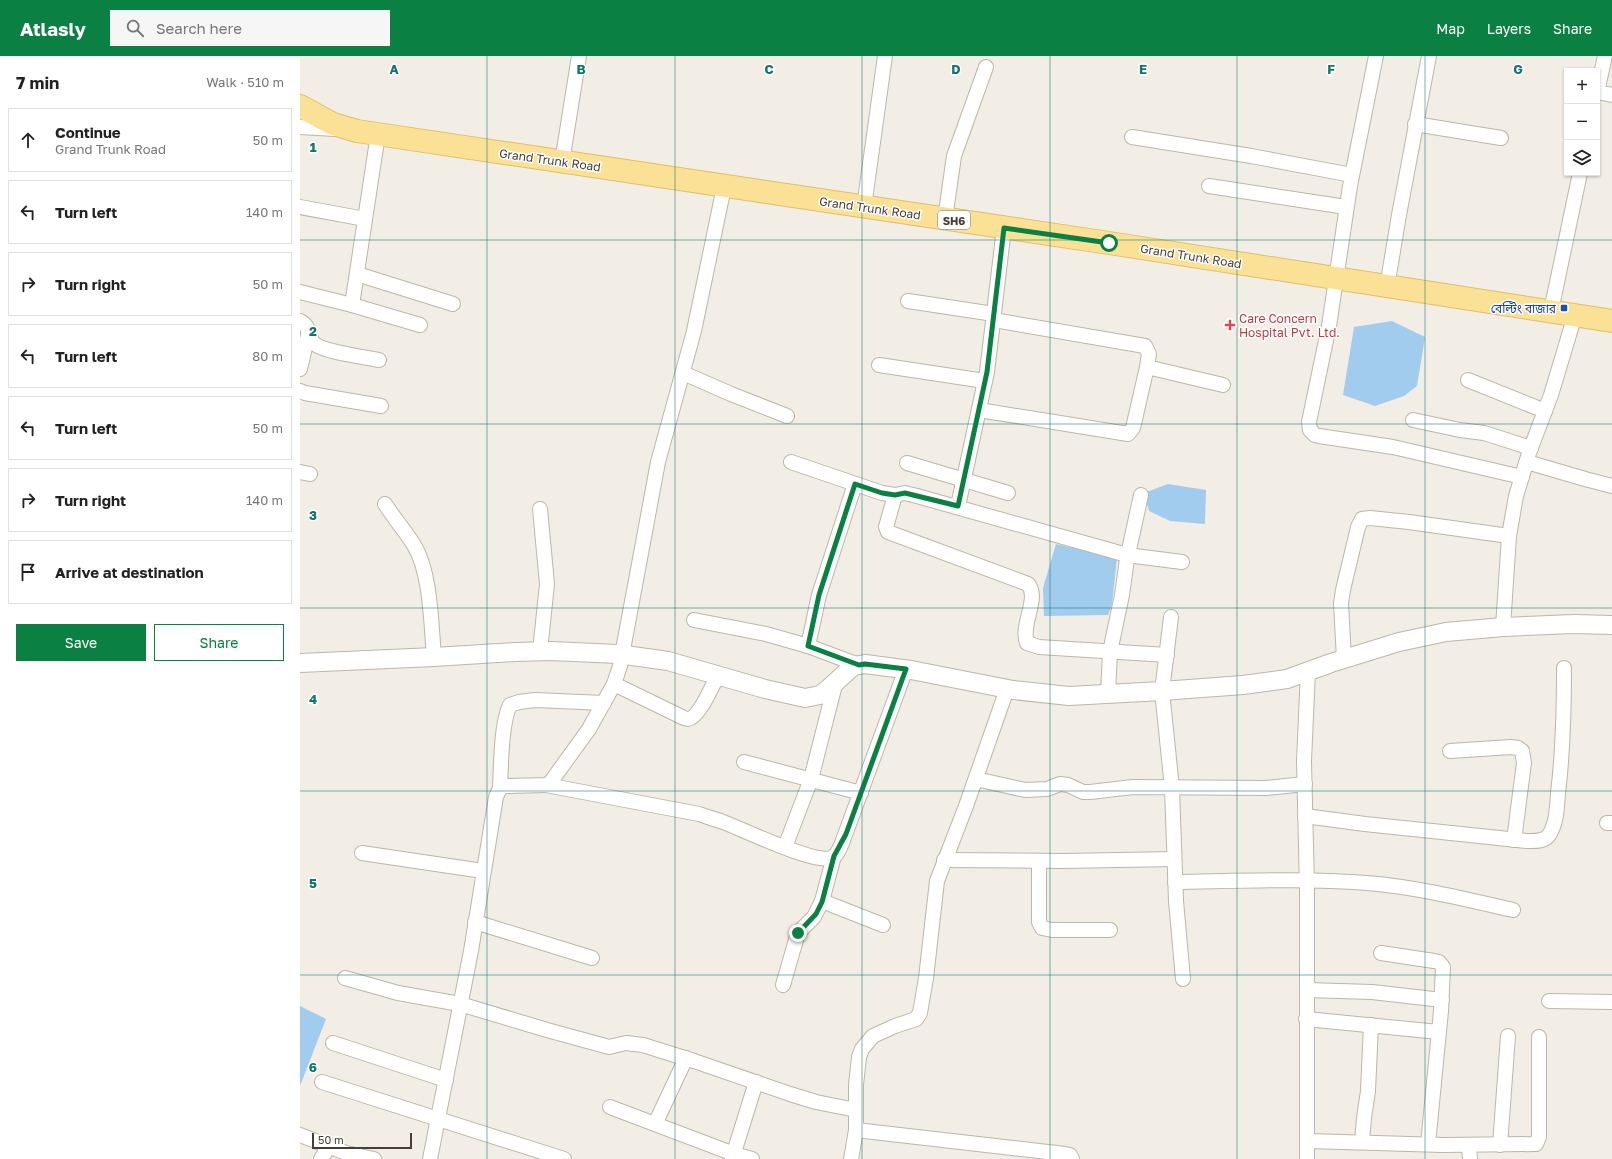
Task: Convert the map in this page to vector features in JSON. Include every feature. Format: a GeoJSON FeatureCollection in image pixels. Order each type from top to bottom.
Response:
{"type":"FeatureCollection","features":[{"type":"Feature","properties":{"kind":"main road","name":"Grand Trunk Road"},"geometry":{"type":"LineString","coordinates":[[300,106],[333,124],[367,133],[1612,320]]}},
{"type":"Feature","properties":{"kind":"street"},"geometry":{"type":"LineString","coordinates":[[562,162],[579,56]]}},
{"type":"Feature","properties":{"kind":"street"},"geometry":{"type":"LineString","coordinates":[[864,207],[885,56]]}},
{"type":"Feature","properties":{"kind":"street"},"geometry":{"type":"LineString","coordinates":[[1376,56],[1346,208],[1329,326],[1309,422],[1310,430],[1315,435],[1319,436],[1393,447],[1522,477]]}},
{"type":"Feature","properties":{"kind":"street"},"geometry":{"type":"LineString","coordinates":[[1387,287],[1415,124],[1429,56]]}},
{"type":"Feature","properties":{"kind":"street"},"geometry":{"type":"LineString","coordinates":[[1600,77],[1604,56]]}},
{"type":"Feature","properties":{"kind":"street"},"geometry":{"type":"LineString","coordinates":[[945,219],[954,156],[986,67]]}},
{"type":"Feature","properties":{"kind":"street"},"geometry":{"type":"LineString","coordinates":[[1600,92],[1612,94]]}},
{"type":"Feature","properties":{"kind":"street"},"geometry":{"type":"LineString","coordinates":[[1415,124],[1501,138]]}},
{"type":"Feature","properties":{"kind":"street"},"geometry":{"type":"LineString","coordinates":[[300,126],[367,133],[365,219],[352,305]]}},
{"type":"Feature","properties":{"kind":"street"},"geometry":{"type":"LineString","coordinates":[[1132,138],[1251,156],[1352,175]]}},
{"type":"Feature","properties":{"kind":"street"},"geometry":{"type":"LineString","coordinates":[[1551,311],[1579,176]]}},
{"type":"Feature","properties":{"kind":"street"},"geometry":{"type":"LineString","coordinates":[[1209,186],[1346,208]]}},
{"type":"Feature","properties":{"kind":"street"},"geometry":{"type":"LineString","coordinates":[[546,785],[550,784],[553,780],[604,703],[614,684],[623,656],[637,570],[658,462],[697,316],[724,187]]}},
{"type":"Feature","properties":{"kind":"street"},"geometry":{"type":"LineString","coordinates":[[300,207],[365,219]]}},
{"type":"Feature","properties":{"kind":"street"},"geometry":{"type":"LineString","coordinates":[[958,506],[985,381],[1004,228]]}},
{"type":"Feature","properties":{"kind":"street"},"geometry":{"type":"LineString","coordinates":[[357,274],[453,304]]}},
{"type":"Feature","properties":{"kind":"street"},"geometry":{"type":"LineString","coordinates":[[300,292],[352,305],[420,325]]}},
{"type":"Feature","properties":{"kind":"street"},"geometry":{"type":"LineString","coordinates":[[908,300],[1146,346],[1149,354],[1133,428],[1128,434],[979,410]]}},
{"type":"Feature","properties":{"kind":"street"},"geometry":{"type":"LineString","coordinates":[[1503,627],[1509,536],[1516,496],[1531,448],[1545,411],[1575,315]]}},
{"type":"Feature","properties":{"kind":"street"},"geometry":{"type":"LineString","coordinates":[[304,326],[312,341],[321,347],[379,360]]}},
{"type":"Feature","properties":{"kind":"street"},"geometry":{"type":"LineString","coordinates":[[300,369],[304,326]]}},
{"type":"Feature","properties":{"kind":"street"},"geometry":{"type":"LineString","coordinates":[[879,365],[985,381]]}},
{"type":"Feature","properties":{"kind":"street"},"geometry":{"type":"LineString","coordinates":[[1147,367],[1223,385]]}},
{"type":"Feature","properties":{"kind":"street"},"geometry":{"type":"LineString","coordinates":[[683,372],[731,394],[788,416]]}},
{"type":"Feature","properties":{"kind":"street"},"geometry":{"type":"LineString","coordinates":[[1468,380],[1545,411]]}},
{"type":"Feature","properties":{"kind":"street"},"geometry":{"type":"LineString","coordinates":[[300,391],[381,406]]}},
{"type":"Feature","properties":{"kind":"street"},"geometry":{"type":"LineString","coordinates":[[1413,420],[1460,430],[1484,433],[1531,448]]}},
{"type":"Feature","properties":{"kind":"street"},"geometry":{"type":"LineString","coordinates":[[791,462],[882,493],[895,495],[905,493],[958,506],[1128,555],[1182,562]]}},
{"type":"Feature","properties":{"kind":"street"},"geometry":{"type":"LineString","coordinates":[[1527,462],[1585,480],[1612,486]]}},
{"type":"Feature","properties":{"kind":"street"},"geometry":{"type":"LineString","coordinates":[[907,463],[1008,493]]}},
{"type":"Feature","properties":{"kind":"street"},"geometry":{"type":"LineString","coordinates":[[808,646],[819,595],[855,484]]}},
{"type":"Feature","properties":{"kind":"street"},"geometry":{"type":"LineString","coordinates":[[895,495],[886,526],[888,532],[1030,586],[1033,595],[1025,632],[1027,642],[1039,646],[1167,655]]}},
{"type":"Feature","properties":{"kind":"street"},"geometry":{"type":"LineString","coordinates":[[1108,694],[1110,652],[1141,495]]}},
{"type":"Feature","properties":{"kind":"street"},"geometry":{"type":"LineString","coordinates":[[385,504],[414,545],[420,558],[427,591],[434,657]]}},
{"type":"Feature","properties":{"kind":"street"},"geometry":{"type":"LineString","coordinates":[[540,509],[546,557],[547,591],[540,651]]}},
{"type":"Feature","properties":{"kind":"street"},"geometry":{"type":"LineString","coordinates":[[1344,659],[1341,615],[1343,590],[1358,526],[1362,519],[1370,518],[1409,522],[1509,536]]}},
{"type":"Feature","properties":{"kind":"street"},"geometry":{"type":"LineString","coordinates":[[1171,617],[1162,691],[1172,788],[1175,882],[1183,979]]}},
{"type":"Feature","properties":{"kind":"street"},"geometry":{"type":"LineString","coordinates":[[694,620],[766,634],[808,646],[859,665]]}},
{"type":"Feature","properties":{"kind":"street"},"geometry":{"type":"LineString","coordinates":[[300,663],[540,651],[618,654],[623,656],[668,661],[765,689],[805,698],[820,695],[854,666],[865,664],[906,669],[1007,689],[1070,696],[1162,691],[1287,679],[1399,642],[1446,632],[1503,627],[1574,624],[1612,625]]}},
{"type":"Feature","properties":{"kind":"street"},"geometry":{"type":"LineString","coordinates":[[1305,816],[1514,840],[1527,841],[1546,839],[1554,823],[1563,755],[1564,668]]}},
{"type":"Feature","properties":{"kind":"street"},"geometry":{"type":"LineString","coordinates":[[783,985],[798,933],[814,917],[822,902],[834,856],[842,843],[906,669]]}},
{"type":"Feature","properties":{"kind":"street"},"geometry":{"type":"LineString","coordinates":[[1306,1159],[1308,1141],[1306,1019],[1307,880],[1304,761],[1308,671]]}},
{"type":"Feature","properties":{"kind":"street"},"geometry":{"type":"LineString","coordinates":[[614,684],[689,719],[696,715],[718,675]]}},
{"type":"Feature","properties":{"kind":"street"},"geometry":{"type":"LineString","coordinates":[[785,847],[811,779],[836,681]]}},
{"type":"Feature","properties":{"kind":"street"},"geometry":{"type":"LineString","coordinates":[[851,1159],[856,1130],[858,1063],[862,1049],[872,1036],[916,1019],[920,1013],[926,978],[937,881],[976,779],[1007,689]]}},
{"type":"Feature","properties":{"kind":"street"},"geometry":{"type":"LineString","coordinates":[[430,1159],[475,922],[496,796],[500,788],[506,715],[510,706],[519,702],[535,700],[604,703]]}},
{"type":"Feature","properties":{"kind":"street"},"geometry":{"type":"LineString","coordinates":[[1450,751],[1518,748],[1522,751],[1524,763],[1514,840]]}},
{"type":"Feature","properties":{"kind":"street"},"geometry":{"type":"LineString","coordinates":[[744,762],[861,792]]}},
{"type":"Feature","properties":{"kind":"street"},"geometry":{"type":"LineString","coordinates":[[976,779],[1025,790],[1047,789],[1060,784],[1083,792],[1133,787],[1266,788],[1304,784]]}},
{"type":"Feature","properties":{"kind":"street"},"geometry":{"type":"LineString","coordinates":[[500,788],[505,786],[546,785],[699,814],[785,847],[826,858],[834,856]]}},
{"type":"Feature","properties":{"kind":"street"},"geometry":{"type":"LineString","coordinates":[[362,853],[483,871]]}},
{"type":"Feature","properties":{"kind":"street"},"geometry":{"type":"LineString","coordinates":[[944,860],[1039,861],[1174,859]]}},
{"type":"Feature","properties":{"kind":"street"},"geometry":{"type":"LineString","coordinates":[[1039,861],[1039,922],[1042,928],[1052,930],[1110,930]]}},
{"type":"Feature","properties":{"kind":"street"},"geometry":{"type":"LineString","coordinates":[[1175,882],[1271,879],[1384,885],[1454,897],[1513,910]]}},
{"type":"Feature","properties":{"kind":"street"},"geometry":{"type":"LineString","coordinates":[[822,902],[883,925]]}},
{"type":"Feature","properties":{"kind":"street"},"geometry":{"type":"LineString","coordinates":[[475,922],[592,958]]}},
{"type":"Feature","properties":{"kind":"street"},"geometry":{"type":"LineString","coordinates":[[1381,953],[1434,961],[1442,964],[1442,1000],[1428,1144]]}},
{"type":"Feature","properties":{"kind":"street"},"geometry":{"type":"LineString","coordinates":[[345,978],[398,993],[460,1004],[609,1047],[633,1043],[686,1058],[816,1102],[856,1110]]}},
{"type":"Feature","properties":{"kind":"street"},"geometry":{"type":"LineString","coordinates":[[1307,990],[1372,992],[1442,1000]]}},
{"type":"Feature","properties":{"kind":"street"},"geometry":{"type":"LineString","coordinates":[[1549,1001],[1612,1002]]}},
{"type":"Feature","properties":{"kind":"street"},"geometry":{"type":"LineString","coordinates":[[1306,1019],[1439,1032]]}},
{"type":"Feature","properties":{"kind":"street"},"geometry":{"type":"LineString","coordinates":[[1362,1142],[1368,1092],[1371,1025]]}},
{"type":"Feature","properties":{"kind":"street"},"geometry":{"type":"LineString","coordinates":[[1500,1145],[1508,1036]]}},
{"type":"Feature","properties":{"kind":"street"},"geometry":{"type":"LineString","coordinates":[[1308,1141],[1469,1145],[1533,1144],[1538,1142],[1539,1037]]}},
{"type":"Feature","properties":{"kind":"street"},"geometry":{"type":"LineString","coordinates":[[333,1043],[446,1080]]}},
{"type":"Feature","properties":{"kind":"street"},"geometry":{"type":"LineString","coordinates":[[655,1124],[686,1058]]}},
{"type":"Feature","properties":{"kind":"street"},"geometry":{"type":"LineString","coordinates":[[322,1082],[564,1159]]}},
{"type":"Feature","properties":{"kind":"street"},"geometry":{"type":"LineString","coordinates":[[733,1156],[756,1082]]}},
{"type":"Feature","properties":{"kind":"street"},"geometry":{"type":"LineString","coordinates":[[610,1107],[733,1156],[752,1159]]}},
{"type":"Feature","properties":{"kind":"street"},"geometry":{"type":"LineString","coordinates":[[856,1130],[1065,1154],[1070,1155],[1072,1159]]}},
{"type":"Feature","properties":{"kind":"street"},"geometry":{"type":"LineString","coordinates":[[300,1135],[352,1157],[374,1159]]}},
{"type":"Feature","properties":{"kind":"street"},"geometry":{"type":"LineString","coordinates":[[1469,1145],[1470,1159]]}},
{"type":"Feature","properties":{"kind":"street"},"geometry":{"type":"LineString","coordinates":[[322,1159],[329,1146]]}},
{"type":"Feature","properties":{"kind":"water"},"geometry":{"type":"Polygon","coordinates":[[[1392,321],[1425,337],[1417,386],[1404,396],[1375,406],[1343,395],[1354,327],[1392,321]]]}},
{"type":"Feature","properties":{"kind":"water"},"geometry":{"type":"Polygon","coordinates":[[[1168,484],[1206,490],[1205,524],[1170,521],[1149,511],[1144,493],[1168,484]]]}},
{"type":"Feature","properties":{"kind":"water"},"geometry":{"type":"Polygon","coordinates":[[[1056,544],[1117,558],[1112,604],[1108,615],[1044,616],[1043,588],[1056,544]]]}},
{"type":"Feature","properties":{"kind":"water"},"geometry":{"type":"Polygon","coordinates":[[[300,1006],[326,1019],[300,1086],[300,1006]]]}},
{"type":"Feature","properties":{"kind":"place","name":"বেল্টিং বাজার"},"geometry":{"type":"Point","coordinates":[1564,308]}},
{"type":"Feature","properties":{"kind":"place","name":"Care Concern Hospital Pvt. Ltd."},"geometry":{"type":"Point","coordinates":[1230,325]}},
{"type":"Feature","properties":{"kind":"route"},"geometry":{"type":"LineString","coordinates":[[798,933],[801,928],[814,917],[822,902],[834,856],[838,852],[846,834],[906,669],[865,664],[859,665],[808,646],[819,595],[855,484],[889,495],[905,493],[958,506],[987,372],[1004,228],[1109,243]]}}]}
